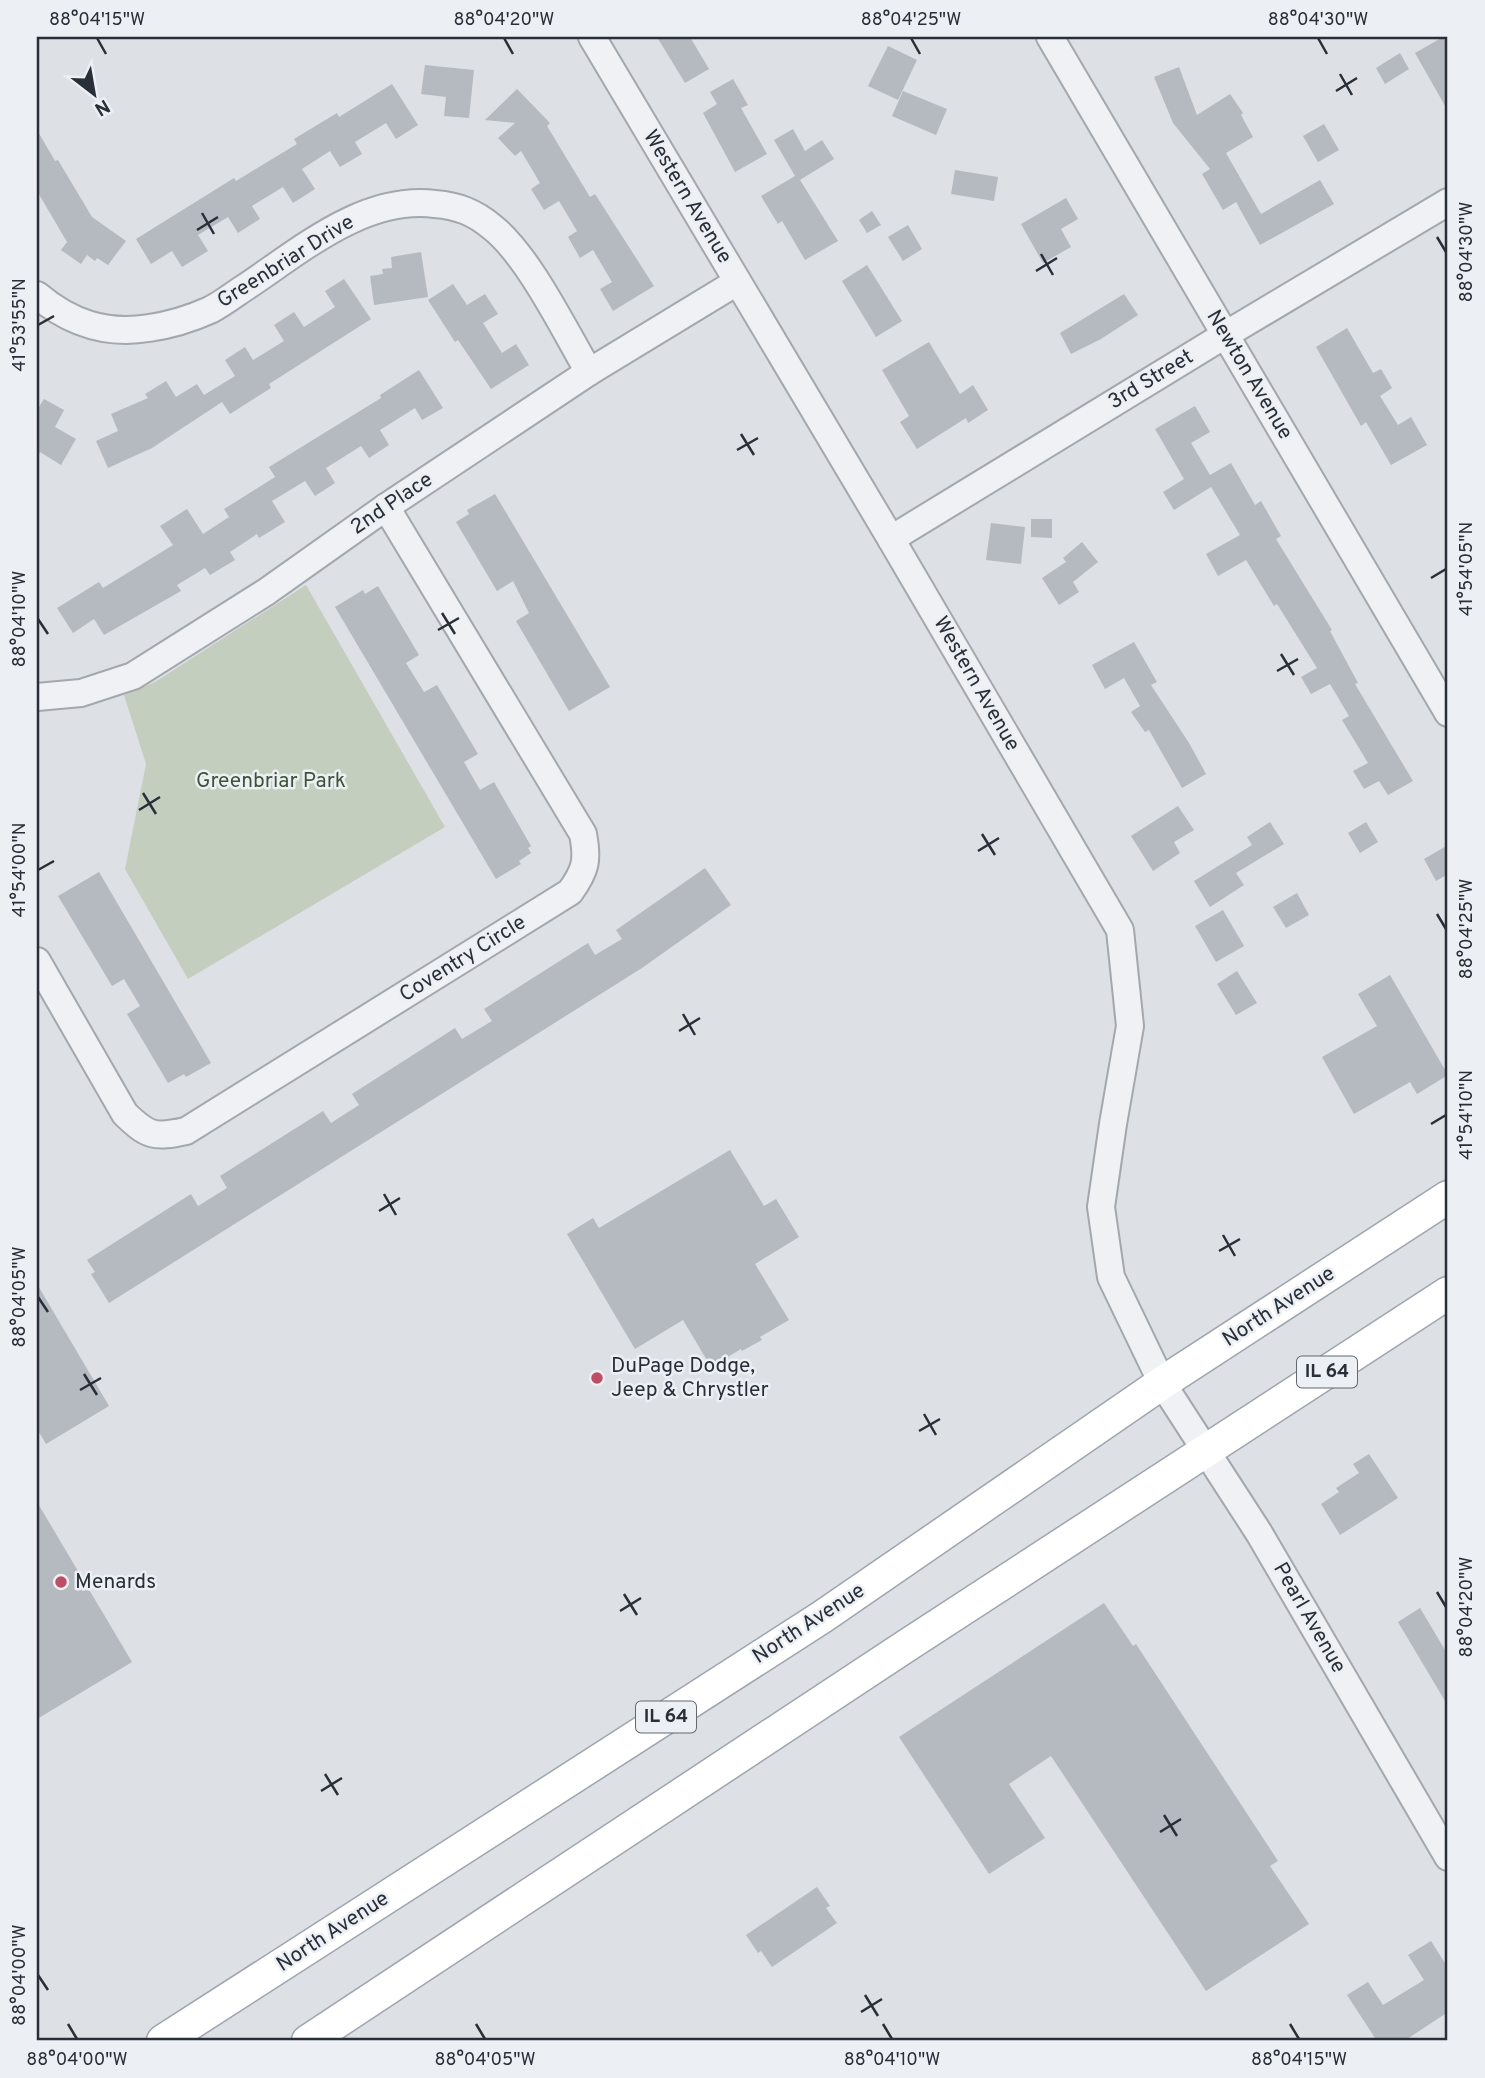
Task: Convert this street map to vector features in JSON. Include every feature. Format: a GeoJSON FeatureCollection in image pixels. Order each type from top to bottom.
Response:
{"type":"FeatureCollection","features":[{"type":"Feature","properties":{"kind":"main road","name":"North Avenue"},"geometry":{"type":"LineString","coordinates":[[163,2041],[822,1617],[1162,1383],[1448,1197]]}},
{"type":"Feature","properties":{"kind":"main road","name":"IL 64"},"geometry":{"type":"LineString","coordinates":[[308,2041],[906,1646],[1448,1293]]}},
{"type":"Feature","properties":{"kind":"street","name":"Western Avenue"},"geometry":{"type":"LineString","coordinates":[[592,37],[891,538],[1120,930],[1130,1026],[1101,1207],[1111,1277],[1162,1383]]}},
{"type":"Feature","properties":{"kind":"street","name":"Newton Avenue"},"geometry":{"type":"LineString","coordinates":[[1050,37],[1448,713]]}},
{"type":"Feature","properties":{"kind":"street","name":"3rd Street"},"geometry":{"type":"LineString","coordinates":[[891,538],[1448,202]]}},
{"type":"Feature","properties":{"kind":"street","name":"Greenbriar Drive"},"geometry":{"type":"LineString","coordinates":[[37,295],[72,320],[97,329],[130,332],[170,325],[211,310],[358,215],[391,205],[425,203],[452,206],[471,211],[495,228],[523,260],[589,372]]}},
{"type":"Feature","properties":{"kind":"street","name":"2nd Place"},"geometry":{"type":"LineString","coordinates":[[37,697],[82,693],[133,676],[265,592],[386,507],[589,372],[737,282]]}},
{"type":"Feature","properties":{"kind":"street","name":"Coventry Circle"},"geometry":{"type":"LineString","coordinates":[[37,961],[125,1114],[142,1130],[162,1136],[186,1131],[570,892],[582,877],[587,855],[583,834],[386,507]]}},
{"type":"Feature","properties":{"kind":"street","name":"Pearl Avenue"},"geometry":{"type":"LineString","coordinates":[[1162,1383],[1259,1533],[1448,1857]]}},
{"type":"Feature","properties":{"kind":"green space","name":"Greenbriar Park"},"geometry":{"type":"Polygon","coordinates":[[[306,585],[445,827],[188,979],[125,869],[146,764],[124,695],[155,682],[306,585]]]}},
{"type":"Feature","properties":{"kind":"building"},"geometry":{"type":"Polygon","coordinates":[[[657,37],[690,37],[709,69],[685,83],[657,37]]]}},
{"type":"Feature","properties":{"kind":"building"},"geometry":{"type":"Polygon","coordinates":[[[1443,37],[1448,46],[1448,111],[1415,53],[1443,37]]]}},
{"type":"Feature","properties":{"kind":"building"},"geometry":{"type":"Polygon","coordinates":[[[888,46],[917,60],[898,100],[868,86],[888,46]]]}},
{"type":"Feature","properties":{"kind":"building"},"geometry":{"type":"Polygon","coordinates":[[[1400,53],[1409,69],[1385,84],[1376,68],[1400,53]]]}},
{"type":"Feature","properties":{"kind":"building"},"geometry":{"type":"Polygon","coordinates":[[[425,65],[474,70],[469,118],[444,116],[446,97],[421,94],[425,65]]]}},
{"type":"Feature","properties":{"kind":"building"},"geometry":{"type":"Polygon","coordinates":[[[1179,67],[1197,115],[1230,94],[1243,113],[1241,115],[1253,137],[1226,153],[1261,214],[1320,180],[1334,204],[1260,245],[1236,202],[1223,210],[1202,174],[1210,169],[1173,123],[1154,77],[1179,67]]]}},
{"type":"Feature","properties":{"kind":"building"},"geometry":{"type":"Polygon","coordinates":[[[733,79],[748,105],[741,108],[767,154],[735,172],[703,113],[717,104],[710,92],[733,79]]]}},
{"type":"Feature","properties":{"kind":"building"},"geometry":{"type":"Polygon","coordinates":[[[392,84],[418,125],[396,139],[386,123],[355,142],[362,154],[340,167],[330,151],[302,169],[315,189],[293,203],[283,187],[252,206],[260,219],[238,233],[228,217],[198,235],[208,251],[182,267],[172,251],[151,264],[136,239],[234,178],[236,181],[297,144],[294,139],[337,113],[339,117],[392,84]]]}},
{"type":"Feature","properties":{"kind":"building"},"geometry":{"type":"Polygon","coordinates":[[[517,89],[550,123],[547,126],[590,197],[595,194],[654,286],[613,311],[600,289],[612,282],[593,250],[580,258],[568,237],[577,231],[559,201],[544,210],[531,189],[540,183],[521,151],[515,156],[498,138],[515,123],[485,120],[517,89]]]}},
{"type":"Feature","properties":{"kind":"building"},"geometry":{"type":"Polygon","coordinates":[[[903,91],[947,109],[936,135],[892,116],[903,91]]]}},
{"type":"Feature","properties":{"kind":"building"},"geometry":{"type":"Polygon","coordinates":[[[1324,124],[1339,150],[1318,162],[1303,136],[1324,124]]]}},
{"type":"Feature","properties":{"kind":"building"},"geometry":{"type":"Polygon","coordinates":[[[793,129],[805,151],[822,140],[834,159],[800,180],[838,241],[805,260],[782,221],[778,224],[761,196],[795,176],[774,140],[793,129]]]}},
{"type":"Feature","properties":{"kind":"building"},"geometry":{"type":"Polygon","coordinates":[[[37,130],[92,217],[126,241],[108,265],[87,255],[81,264],[61,250],[67,242],[37,191],[37,130]]]}},
{"type":"Feature","properties":{"kind":"building"},"geometry":{"type":"Polygon","coordinates":[[[955,170],[998,177],[994,201],[951,194],[955,170]]]}},
{"type":"Feature","properties":{"kind":"building"},"geometry":{"type":"Polygon","coordinates":[[[1066,198],[1078,219],[1061,229],[1071,247],[1043,263],[1021,224],[1066,198]]]}},
{"type":"Feature","properties":{"kind":"building"},"geometry":{"type":"Polygon","coordinates":[[[872,211],[881,225],[867,233],[859,220],[872,211]]]}},
{"type":"Feature","properties":{"kind":"building"},"geometry":{"type":"Polygon","coordinates":[[[908,225],[922,249],[903,261],[888,237],[908,225]]]}},
{"type":"Feature","properties":{"kind":"building"},"geometry":{"type":"Polygon","coordinates":[[[421,252],[428,297],[374,305],[370,276],[383,274],[382,269],[392,268],[391,257],[421,252]]]}},
{"type":"Feature","properties":{"kind":"building"},"geometry":{"type":"Polygon","coordinates":[[[867,265],[902,321],[876,337],[842,281],[867,265]]]}},
{"type":"Feature","properties":{"kind":"building"},"geometry":{"type":"Polygon","coordinates":[[[344,279],[371,319],[269,384],[271,388],[230,414],[222,402],[152,448],[108,468],[96,441],[118,431],[111,414],[148,398],[145,394],[166,381],[176,397],[197,384],[204,395],[235,376],[225,360],[245,347],[253,360],[284,341],[274,325],[294,312],[304,327],[335,307],[325,291],[344,279]]]}},
{"type":"Feature","properties":{"kind":"building"},"geometry":{"type":"Polygon","coordinates":[[[453,284],[467,305],[485,294],[498,314],[483,323],[502,353],[516,344],[529,365],[491,389],[458,340],[455,342],[428,300],[453,284]]]}},
{"type":"Feature","properties":{"kind":"building"},"geometry":{"type":"Polygon","coordinates":[[[1124,294],[1138,315],[1101,339],[1071,354],[1060,333],[1124,294]]]}},
{"type":"Feature","properties":{"kind":"building"},"geometry":{"type":"Polygon","coordinates":[[[1347,328],[1373,373],[1381,369],[1392,388],[1380,396],[1398,425],[1411,417],[1427,445],[1391,465],[1366,422],[1361,426],[1316,347],[1347,328]]]}},
{"type":"Feature","properties":{"kind":"building"},"geometry":{"type":"Polygon","coordinates":[[[929,342],[960,394],[973,385],[988,410],[968,423],[966,418],[917,449],[900,422],[909,416],[882,370],[929,342]]]}},
{"type":"Feature","properties":{"kind":"building"},"geometry":{"type":"Polygon","coordinates":[[[419,370],[443,408],[422,420],[415,408],[380,430],[389,445],[369,458],[361,446],[326,468],[335,483],[315,496],[305,481],[272,501],[285,522],[259,538],[257,534],[230,552],[235,560],[210,575],[205,568],[177,585],[181,591],[104,635],[94,619],[73,633],[57,608],[99,582],[103,588],[173,545],[160,526],[187,509],[203,534],[229,517],[224,509],[275,477],[269,467],[381,398],[380,395],[419,370]]]}},
{"type":"Feature","properties":{"kind":"building"},"geometry":{"type":"Polygon","coordinates":[[[44,399],[64,410],[55,427],[76,439],[61,465],[40,452],[37,457],[37,410],[44,399]]]}},
{"type":"Feature","properties":{"kind":"building"},"geometry":{"type":"Polygon","coordinates":[[[1195,406],[1210,432],[1191,443],[1210,475],[1231,463],[1255,505],[1261,501],[1281,536],[1276,539],[1332,630],[1330,631],[1358,683],[1355,684],[1413,781],[1388,795],[1379,781],[1364,789],[1353,771],[1368,763],[1342,720],[1349,716],[1330,684],[1311,694],[1301,677],[1317,668],[1246,560],[1218,576],[1206,554],[1240,535],[1211,487],[1174,510],[1163,492],[1184,479],[1155,429],[1195,406]]]}},
{"type":"Feature","properties":{"kind":"building"},"geometry":{"type":"Polygon","coordinates":[[[495,494],[610,687],[569,711],[516,621],[529,613],[513,581],[497,591],[456,522],[469,514],[467,510],[495,494]]]}},
{"type":"Feature","properties":{"kind":"building"},"geometry":{"type":"Polygon","coordinates":[[[1031,519],[1052,519],[1052,538],[1031,537],[1031,519]]]}},
{"type":"Feature","properties":{"kind":"building"},"geometry":{"type":"Polygon","coordinates":[[[991,523],[1025,527],[1021,564],[986,560],[991,523]]]}},
{"type":"Feature","properties":{"kind":"building"},"geometry":{"type":"Polygon","coordinates":[[[1082,542],[1098,562],[1073,582],[1079,592],[1059,605],[1042,578],[1066,562],[1063,558],[1082,542]]]}},
{"type":"Feature","properties":{"kind":"building"},"geometry":{"type":"Polygon","coordinates":[[[378,586],[419,655],[406,663],[424,692],[437,685],[478,754],[464,762],[480,790],[494,782],[531,846],[528,848],[531,853],[519,861],[521,864],[496,879],[335,607],[363,590],[365,594],[378,586]]]}},
{"type":"Feature","properties":{"kind":"building"},"geometry":{"type":"Polygon","coordinates":[[[1134,642],[1157,682],[1151,685],[1206,774],[1182,788],[1149,730],[1145,732],[1131,712],[1140,706],[1124,678],[1105,689],[1092,665],[1134,642]]]}},
{"type":"Feature","properties":{"kind":"building"},"geometry":{"type":"Polygon","coordinates":[[[1178,806],[1194,830],[1174,842],[1180,853],[1153,871],[1131,836],[1178,806]]]}},
{"type":"Feature","properties":{"kind":"building"},"geometry":{"type":"Polygon","coordinates":[[[1270,822],[1284,844],[1236,873],[1244,885],[1210,907],[1194,881],[1252,845],[1247,837],[1270,822]]]}},
{"type":"Feature","properties":{"kind":"building"},"geometry":{"type":"Polygon","coordinates":[[[1366,822],[1378,842],[1360,853],[1348,833],[1366,822]]]}},
{"type":"Feature","properties":{"kind":"building"},"geometry":{"type":"Polygon","coordinates":[[[1448,845],[1448,874],[1436,881],[1424,859],[1448,845]]]}},
{"type":"Feature","properties":{"kind":"building"},"geometry":{"type":"Polygon","coordinates":[[[705,868],[731,905],[642,968],[109,1303],[91,1274],[95,1272],[87,1260],[191,1194],[198,1206],[227,1188],[220,1176],[323,1111],[331,1123],[359,1105],[352,1094],[455,1028],[462,1039],[492,1021],[484,1009],[588,943],[595,955],[622,939],[616,930],[705,868]]]}},
{"type":"Feature","properties":{"kind":"building"},"geometry":{"type":"Polygon","coordinates":[[[99,872],[211,1063],[186,1077],[184,1074],[168,1083],[127,1014],[140,1006],[124,979],[112,986],[58,896],[99,872]]]}},
{"type":"Feature","properties":{"kind":"building"},"geometry":{"type":"Polygon","coordinates":[[[1297,893],[1309,915],[1286,928],[1273,907],[1297,893]]]}},
{"type":"Feature","properties":{"kind":"building"},"geometry":{"type":"Polygon","coordinates":[[[1223,910],[1244,946],[1216,962],[1195,926],[1223,910]]]}},
{"type":"Feature","properties":{"kind":"building"},"geometry":{"type":"Polygon","coordinates":[[[1237,971],[1257,1003],[1236,1015],[1217,984],[1237,971]]]}},
{"type":"Feature","properties":{"kind":"building"},"geometry":{"type":"Polygon","coordinates":[[[1390,975],[1448,1075],[1417,1094],[1410,1082],[1354,1114],[1322,1057],[1377,1026],[1358,994],[1390,975]]]}},
{"type":"Feature","properties":{"kind":"building"},"geometry":{"type":"Polygon","coordinates":[[[730,1150],[764,1206],[776,1199],[799,1237],[755,1264],[789,1320],[760,1337],[762,1340],[711,1367],[683,1320],[635,1349],[567,1234],[593,1218],[599,1228],[730,1150]]]}},
{"type":"Feature","properties":{"kind":"building"},"geometry":{"type":"Polygon","coordinates":[[[37,1284],[109,1406],[46,1444],[37,1429],[37,1284]]]}},
{"type":"Feature","properties":{"kind":"building"},"geometry":{"type":"Polygon","coordinates":[[[1369,1454],[1398,1498],[1340,1535],[1321,1504],[1339,1492],[1336,1488],[1359,1473],[1353,1464],[1369,1454]]]}},
{"type":"Feature","properties":{"kind":"building","name":"Menards"},"geometry":{"type":"Polygon","coordinates":[[[37,1502],[132,1662],[37,1719],[37,1502]]]}},
{"type":"Feature","properties":{"kind":"building"},"geometry":{"type":"Polygon","coordinates":[[[1104,1603],[1133,1646],[1136,1644],[1278,1861],[1270,1866],[1309,1924],[1206,1991],[1051,1756],[1009,1784],[1045,1838],[989,1874],[899,1737],[1104,1603]]]}},
{"type":"Feature","properties":{"kind":"building"},"geometry":{"type":"Polygon","coordinates":[[[1420,1608],[1448,1655],[1448,1706],[1398,1622],[1420,1608]]]}},
{"type":"Feature","properties":{"kind":"building"},"geometry":{"type":"Polygon","coordinates":[[[817,1887],[830,1906],[826,1908],[837,1923],[772,1967],[746,1935],[817,1887]]]}},
{"type":"Feature","properties":{"kind":"building"},"geometry":{"type":"Polygon","coordinates":[[[1431,1941],[1448,1968],[1448,2012],[1404,2041],[1377,2041],[1347,1995],[1368,1982],[1383,2005],[1424,1980],[1408,1955],[1431,1941]]]}},
{"type":"Feature","properties":{"kind":"place","name":"DuPage Dodge, Jeep & Chrystler"},"geometry":{"type":"Point","coordinates":[597,1378]}},
{"type":"Feature","properties":{"kind":"place","name":"Menards"},"geometry":{"type":"Point","coordinates":[61,1582]}}]}
